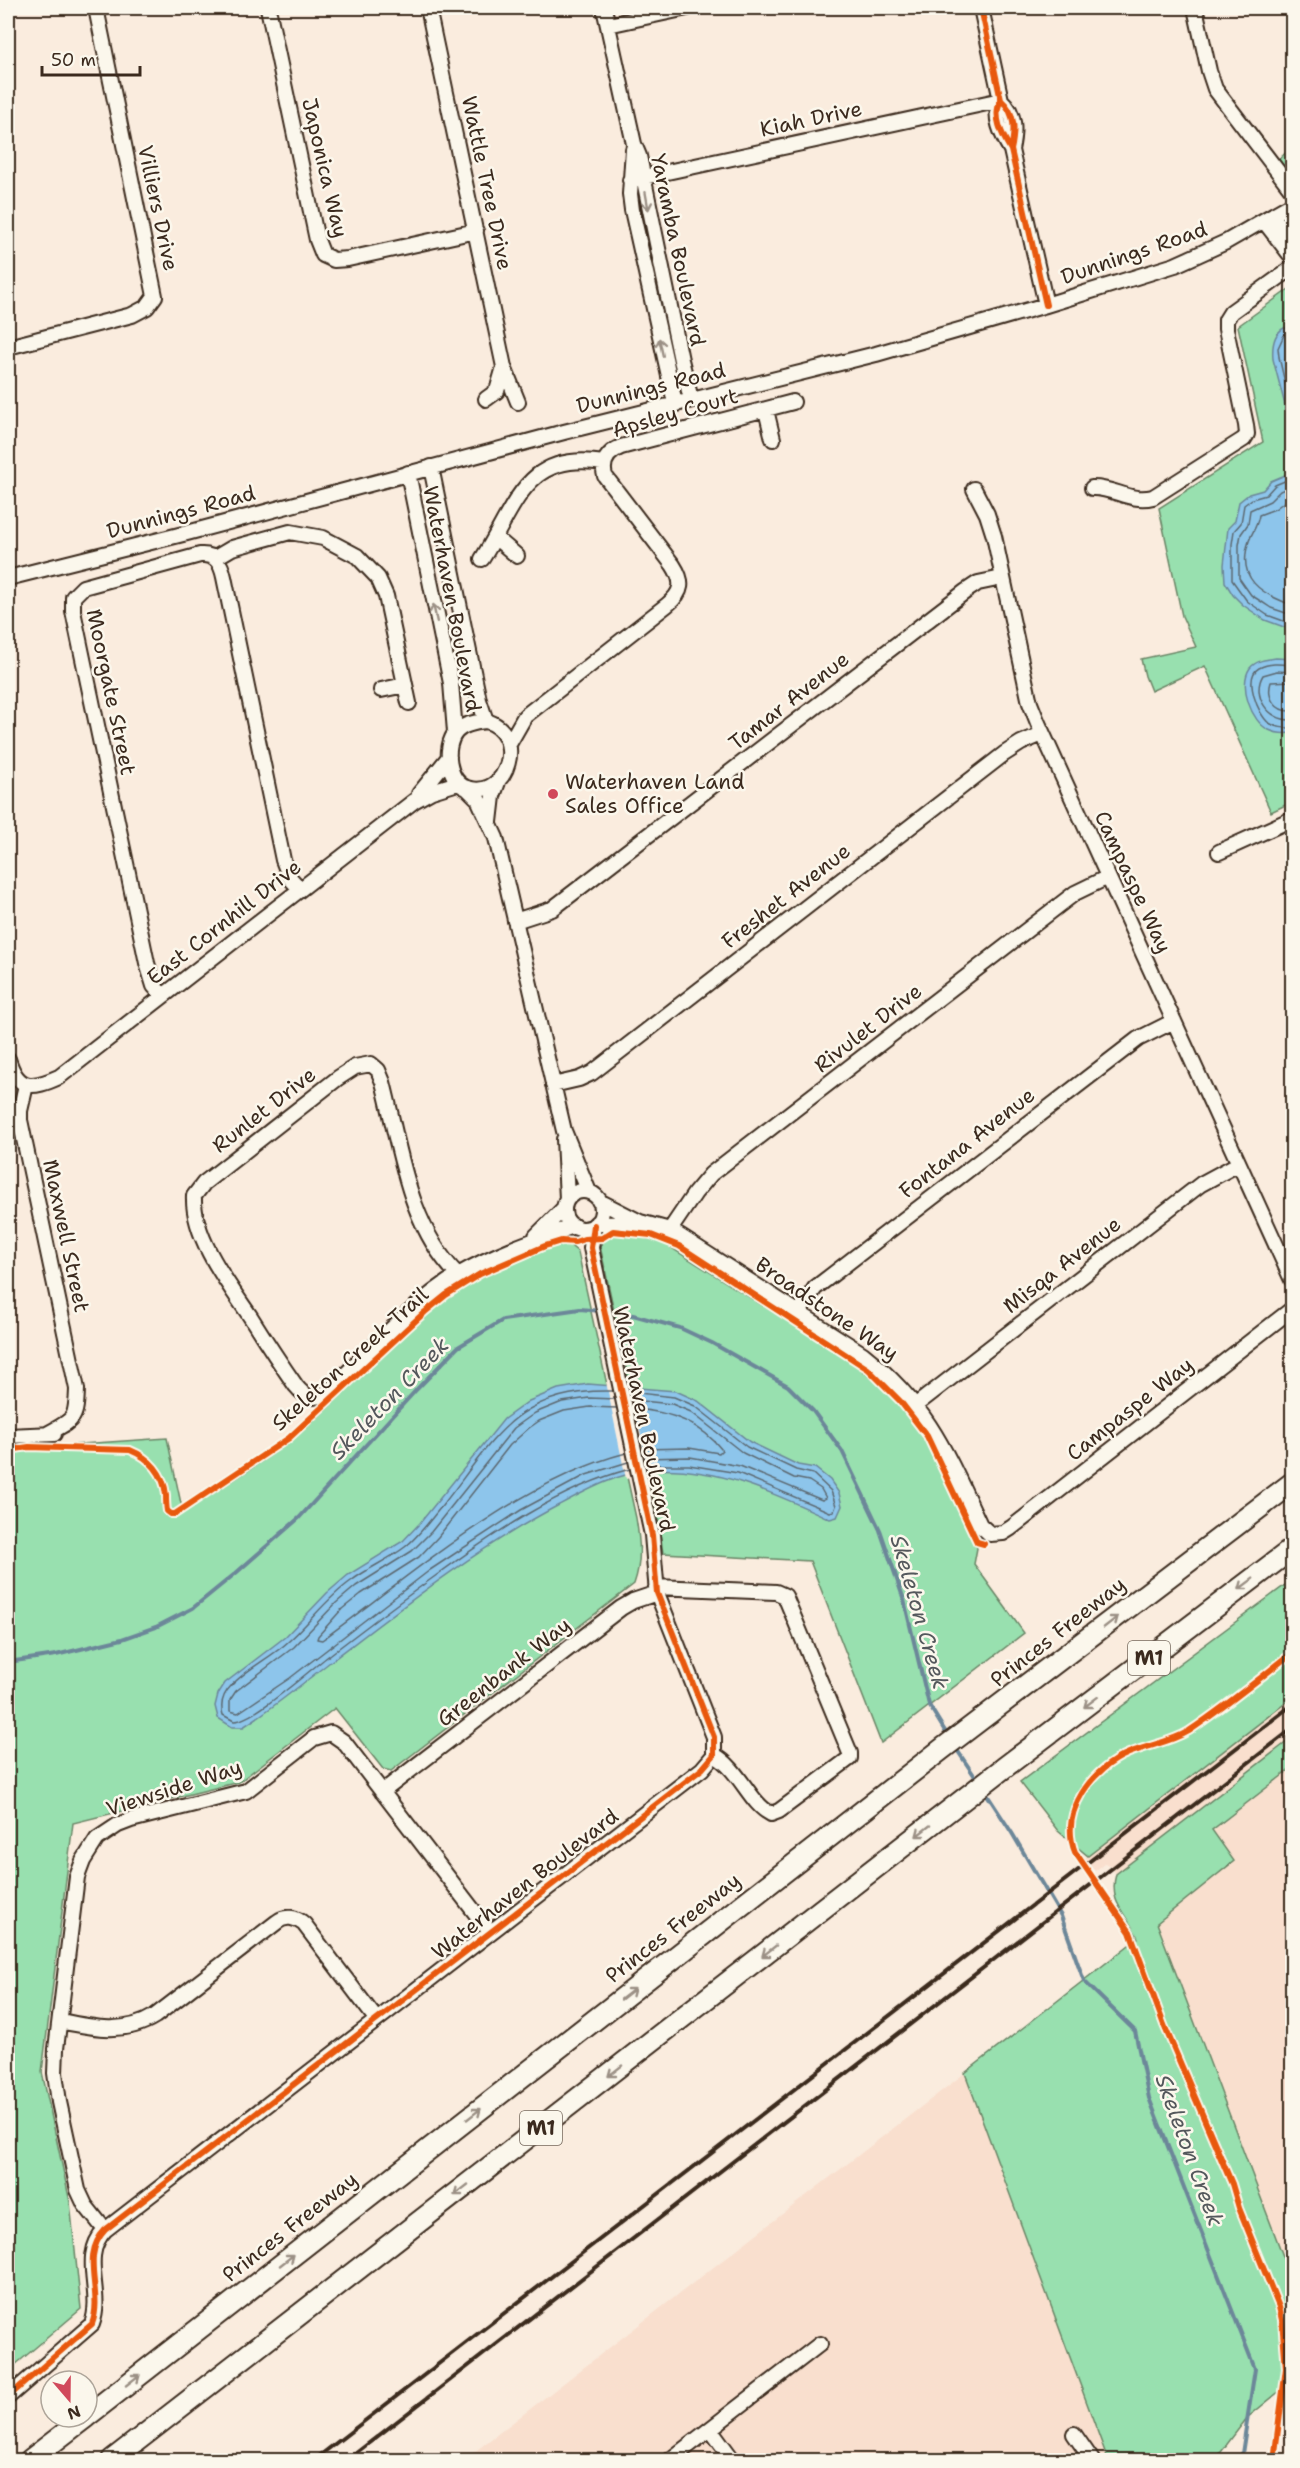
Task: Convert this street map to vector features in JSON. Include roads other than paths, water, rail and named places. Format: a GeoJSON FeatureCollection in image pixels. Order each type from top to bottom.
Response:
{"type":"FeatureCollection","features":[{"type":"Feature","properties":{"kind":"highway"},"geometry":{"type":"LineString","coordinates":[[1224,1535],[1293,1470]]}},
{"type":"Feature","properties":{"kind":"highway","name":"Princes Freeway"},"geometry":{"type":"LineString","coordinates":[[99,2406],[942,1749],[1293,1483]]}},
{"type":"Feature","properties":{"kind":"highway","name":"M1"},"geometry":{"type":"LineString","coordinates":[[112,2460],[1005,1767],[1293,1549]]}},
{"type":"Feature","properties":{"kind":"highway","name":"Princes Freeway"},"geometry":{"type":"LineString","coordinates":[[30,2460],[69,2429]]}},
{"type":"Feature","properties":{"kind":"street","name":"Villiers Drive"},"geometry":{"type":"LineString","coordinates":[[8,347],[132,315],[147,307],[154,296],[96,8]]}},
{"type":"Feature","properties":{"kind":"street","name":"Japonica Way"},"geometry":{"type":"LineString","coordinates":[[268,8],[317,240],[323,255],[334,260],[348,259],[476,231]]}},
{"type":"Feature","properties":{"kind":"street","name":"Wattle Tree Drive"},"geometry":{"type":"LineString","coordinates":[[428,8],[504,367],[518,402]]}},
{"type":"Feature","properties":{"kind":"street","name":"Yaramba Boulevard"},"geometry":{"type":"LineString","coordinates":[[604,8],[634,144],[637,178],[691,399]]}},
{"type":"Feature","properties":{"kind":"street"},"geometry":{"type":"LineString","coordinates":[[608,25],[687,8]]}},
{"type":"Feature","properties":{"kind":"street"},"geometry":{"type":"LineString","coordinates":[[981,8],[1001,100],[1010,107],[1015,131],[1011,150],[1046,306]]}},
{"type":"Feature","properties":{"kind":"street"},"geometry":{"type":"LineString","coordinates":[[1195,8],[1215,89],[1293,190]]}},
{"type":"Feature","properties":{"kind":"street","name":"Kiah Drive"},"geometry":{"type":"LineString","coordinates":[[637,178],[1001,100]]}},
{"type":"Feature","properties":{"kind":"street","name":"Yaramba Boulevard"},"geometry":{"type":"LineString","coordinates":[[637,178],[632,210],[675,404]]}},
{"type":"Feature","properties":{"kind":"street","name":"Dunnings Road"},"geometry":{"type":"LineString","coordinates":[[8,578],[691,399],[876,354],[1046,306],[1175,265],[1226,242],[1293,204]]}},
{"type":"Feature","properties":{"kind":"street"},"geometry":{"type":"LineString","coordinates":[[1269,219],[1293,242]]}},
{"type":"Feature","properties":{"kind":"street"},"geometry":{"type":"LineString","coordinates":[[1269,219],[1293,258]]}},
{"type":"Feature","properties":{"kind":"street"},"geometry":{"type":"LineString","coordinates":[[1092,488],[1108,489],[1138,499],[1153,497],[1244,439],[1247,429],[1226,320],[1232,312],[1293,268]]}},
{"type":"Feature","properties":{"kind":"street"},"geometry":{"type":"LineString","coordinates":[[486,399],[497,391],[504,367]]}},
{"type":"Feature","properties":{"kind":"street","name":"Apsley Court"},"geometry":{"type":"LineString","coordinates":[[525,716],[676,598],[682,584],[673,565],[606,478],[604,463],[610,452],[621,447],[792,402]]}},
{"type":"Feature","properties":{"kind":"street","name":"Apsley Court"},"geometry":{"type":"LineString","coordinates":[[766,410],[773,439]]}},
{"type":"Feature","properties":{"kind":"street"},"geometry":{"type":"LineString","coordinates":[[482,559],[530,481],[542,470],[573,459],[604,463]]}},
{"type":"Feature","properties":{"kind":"street","name":"Waterhaven Boulevard"},"geometry":{"type":"LineString","coordinates":[[431,467],[479,700],[490,723]]}},
{"type":"Feature","properties":{"kind":"street","name":"Waterhaven Boulevard"},"geometry":{"type":"LineString","coordinates":[[408,473],[451,683],[455,732]]}},
{"type":"Feature","properties":{"kind":"street","name":"Campaspe Way"},"geometry":{"type":"LineString","coordinates":[[974,489],[991,525],[1030,703],[1042,734],[1293,1280]]}},
{"type":"Feature","properties":{"kind":"street"},"geometry":{"type":"LineString","coordinates":[[300,889],[290,878],[283,860],[224,577],[221,566],[214,558],[232,548],[290,532],[323,538],[357,556],[378,578],[386,596],[409,703]]}},
{"type":"Feature","properties":{"kind":"street"},"geometry":{"type":"LineString","coordinates":[[496,538],[517,556]]}},
{"type":"Feature","properties":{"kind":"street","name":"Moorgate Street"},"geometry":{"type":"LineString","coordinates":[[163,996],[154,986],[147,963],[72,603],[76,592],[91,584],[200,555],[214,558]]}},
{"type":"Feature","properties":{"kind":"street","name":"Tamar Avenue"},"geometry":{"type":"LineString","coordinates":[[515,921],[552,909],[966,591],[978,583],[1002,578]]}},
{"type":"Feature","properties":{"kind":"street"},"geometry":{"type":"LineString","coordinates":[[381,690],[405,685]]}},
{"type":"Feature","properties":{"kind":"street"},"geometry":{"type":"LineString","coordinates":[[458,1275],[532,1240],[575,1227],[586,1228],[595,1223],[602,1210],[564,1131],[490,824],[478,799],[462,785],[451,770],[449,757],[455,732],[468,725],[525,716]]}},
{"type":"Feature","properties":{"kind":"street"},"geometry":{"type":"LineString","coordinates":[[490,824],[493,796],[506,770],[509,744],[525,716]]}},
{"type":"Feature","properties":{"kind":"street"},"geometry":{"type":"LineString","coordinates":[[490,723],[503,731],[509,744]]}},
{"type":"Feature","properties":{"kind":"street","name":"Freshet Avenue"},"geometry":{"type":"LineString","coordinates":[[553,1085],[579,1080],[592,1073],[966,782],[1021,742],[1042,734]]}},
{"type":"Feature","properties":{"kind":"street","name":"East Cornhill Drive"},"geometry":{"type":"LineString","coordinates":[[414,801],[449,757]]}},
{"type":"Feature","properties":{"kind":"street"},"geometry":{"type":"LineString","coordinates":[[462,785],[487,788],[498,782]]}},
{"type":"Feature","properties":{"kind":"street","name":"East Cornhill Drive"},"geometry":{"type":"LineString","coordinates":[[25,1089],[44,1092],[50,1088],[59,1077],[414,801],[432,791],[462,785]]}},
{"type":"Feature","properties":{"kind":"street"},"geometry":{"type":"LineString","coordinates":[[1219,852],[1293,819]]}},
{"type":"Feature","properties":{"kind":"street","name":"Rivulet Drive"},"geometry":{"type":"LineString","coordinates":[[670,1230],[711,1174],[1075,893],[1108,877]]}},
{"type":"Feature","properties":{"kind":"street","name":"Fontana Avenue"},"geometry":{"type":"LineString","coordinates":[[798,1314],[815,1288],[975,1163],[1138,1039],[1174,1021]]}},
{"type":"Feature","properties":{"kind":"street"},"geometry":{"type":"LineString","coordinates":[[8,1059],[15,1076],[25,1089]]}},
{"type":"Feature","properties":{"kind":"street","name":"Runlet Drive"},"geometry":{"type":"LineString","coordinates":[[363,1064],[371,1064],[378,1071],[383,1082],[412,1196],[426,1229],[450,1267],[458,1275],[428,1297],[330,1390],[317,1398],[310,1398],[296,1386],[225,1283],[214,1262],[194,1206],[195,1193],[204,1183],[338,1078],[363,1064]]}},
{"type":"Feature","properties":{"kind":"street"},"geometry":{"type":"LineString","coordinates":[[8,1081],[25,1089]]}},
{"type":"Feature","properties":{"kind":"street","name":"Maxwell Street"},"geometry":{"type":"LineString","coordinates":[[8,1436],[62,1435],[69,1432],[79,1422],[83,1401],[77,1389],[20,1120],[25,1089]]}},
{"type":"Feature","properties":{"kind":"street"},"geometry":{"type":"LineString","coordinates":[[564,1131],[567,1220],[575,1227]]}},
{"type":"Feature","properties":{"kind":"street","name":"Misqa Avenue"},"geometry":{"type":"LineString","coordinates":[[916,1405],[1201,1184],[1239,1164]]}},
{"type":"Feature","properties":{"kind":"street"},"geometry":{"type":"LineString","coordinates":[[532,1240],[578,1192],[594,1197]]}},
{"type":"Feature","properties":{"kind":"street","name":"Broadstone Way"},"geometry":{"type":"LineString","coordinates":[[594,1197],[640,1222],[670,1230],[863,1354],[886,1372],[916,1405],[945,1449],[980,1525],[990,1534]]}},
{"type":"Feature","properties":{"kind":"street","name":"Broadstone Way"},"geometry":{"type":"LineString","coordinates":[[595,1223],[640,1222]]}},
{"type":"Feature","properties":{"kind":"street","name":"Waterhaven Boulevard"},"geometry":{"type":"LineString","coordinates":[[8,2397],[92,2324],[96,2310],[93,2250],[105,2229],[702,1768],[714,1755],[714,1737],[657,1590],[654,1544],[591,1248],[595,1223]]}},
{"type":"Feature","properties":{"kind":"street","name":"Waterhaven Boulevard"},"geometry":{"type":"LineString","coordinates":[[575,1227],[591,1248]]}},
{"type":"Feature","properties":{"kind":"street","name":"Campaspe Way"},"geometry":{"type":"LineString","coordinates":[[990,1534],[1003,1533],[1011,1528],[1293,1309]]}},
{"type":"Feature","properties":{"kind":"street"},"geometry":{"type":"LineString","coordinates":[[657,1590],[781,1593],[789,1600],[850,1758],[775,1813],[767,1812],[730,1766],[714,1755]]}},
{"type":"Feature","properties":{"kind":"street","name":"Greenbank Way"},"geometry":{"type":"LineString","coordinates":[[382,1792],[621,1608],[657,1590]]}},
{"type":"Feature","properties":{"kind":"street","name":"Viewside Way"},"geometry":{"type":"LineString","coordinates":[[105,2229],[80,2196],[61,2112],[55,2061],[77,1877],[90,1848],[106,1832],[131,1820],[246,1791],[307,1743],[325,1733],[331,1733],[344,1742],[490,1932]]}},
{"type":"Feature","properties":{"kind":"street"},"geometry":{"type":"LineString","coordinates":[[60,2021],[118,2029],[140,2024],[155,2016],[277,1922],[287,1917],[304,1924],[376,2019]]}},
{"type":"Feature","properties":{"kind":"street"},"geometry":{"type":"LineString","coordinates":[[670,2460],[820,2344]]}},
{"type":"Feature","properties":{"kind":"street"},"geometry":{"type":"LineString","coordinates":[[711,2430],[733,2460]]}},
{"type":"Feature","properties":{"kind":"street"},"geometry":{"type":"LineString","coordinates":[[1074,2434],[1092,2460]]}},
{"type":"Feature","properties":{"kind":"water"},"geometry":{"type":"Polygon","coordinates":[[[1284,328],[1292,328],[1292,432],[1273,359],[1275,338],[1284,328]]]}},
{"type":"Feature","properties":{"kind":"water"},"geometry":{"type":"Polygon","coordinates":[[[1292,468],[1292,630],[1265,620],[1243,605],[1225,582],[1224,565],[1228,528],[1235,521],[1239,502],[1249,494],[1263,490],[1271,481],[1290,473],[1292,468]]]}},
{"type":"Feature","properties":{"kind":"water"},"geometry":{"type":"Polygon","coordinates":[[[1266,659],[1292,659],[1292,733],[1283,734],[1263,726],[1252,711],[1246,693],[1245,684],[1250,668],[1266,659]]]}},
{"type":"Feature","properties":{"kind":"water"},"geometry":{"type":"Polygon","coordinates":[[[588,1384],[676,1391],[698,1401],[750,1442],[798,1465],[815,1468],[830,1480],[839,1493],[842,1506],[837,1517],[830,1519],[744,1483],[699,1472],[652,1470],[628,1474],[592,1488],[500,1539],[416,1597],[278,1703],[243,1727],[232,1727],[218,1718],[215,1706],[218,1694],[225,1683],[285,1637],[327,1593],[348,1575],[403,1541],[504,1419],[529,1401],[558,1389],[588,1384]]]}},
{"type":"Feature","properties":{"kind":"waterway","name":"Skeleton Creek"},"geometry":{"type":"LineString","coordinates":[[8,1662],[56,1655],[122,1639],[156,1627],[193,1608],[299,1518],[458,1347],[503,1320],[580,1309],[601,1311]]}},
{"type":"Feature","properties":{"kind":"waterway","name":"Skeleton Creek"},"geometry":{"type":"LineString","coordinates":[[609,1312],[633,1315],[680,1328],[712,1343],[788,1386],[813,1411],[842,1451],[880,1530],[904,1600],[929,1705],[948,1736]]}},
{"type":"Feature","properties":{"kind":"waterway","name":"Skeleton Creek"},"geometry":{"type":"LineString","coordinates":[[955,1747],[978,1781]]}},
{"type":"Feature","properties":{"kind":"waterway","name":"Skeleton Creek"},"geometry":{"type":"LineString","coordinates":[[984,1790],[1061,1916],[1084,1981],[1135,2031],[1149,2098],[1255,2369],[1241,2460]]}},
{"type":"Feature","properties":{"kind":"railway"},"geometry":{"type":"LineString","coordinates":[[314,2460],[1292,1705]]}},
{"type":"Feature","properties":{"kind":"railway"},"geometry":{"type":"LineString","coordinates":[[347,2460],[1292,1729]]}},
{"type":"Feature","properties":{"kind":"place","name":"Waterhaven Land Sales Office"},"geometry":{"type":"Point","coordinates":[553,794]}}]}
